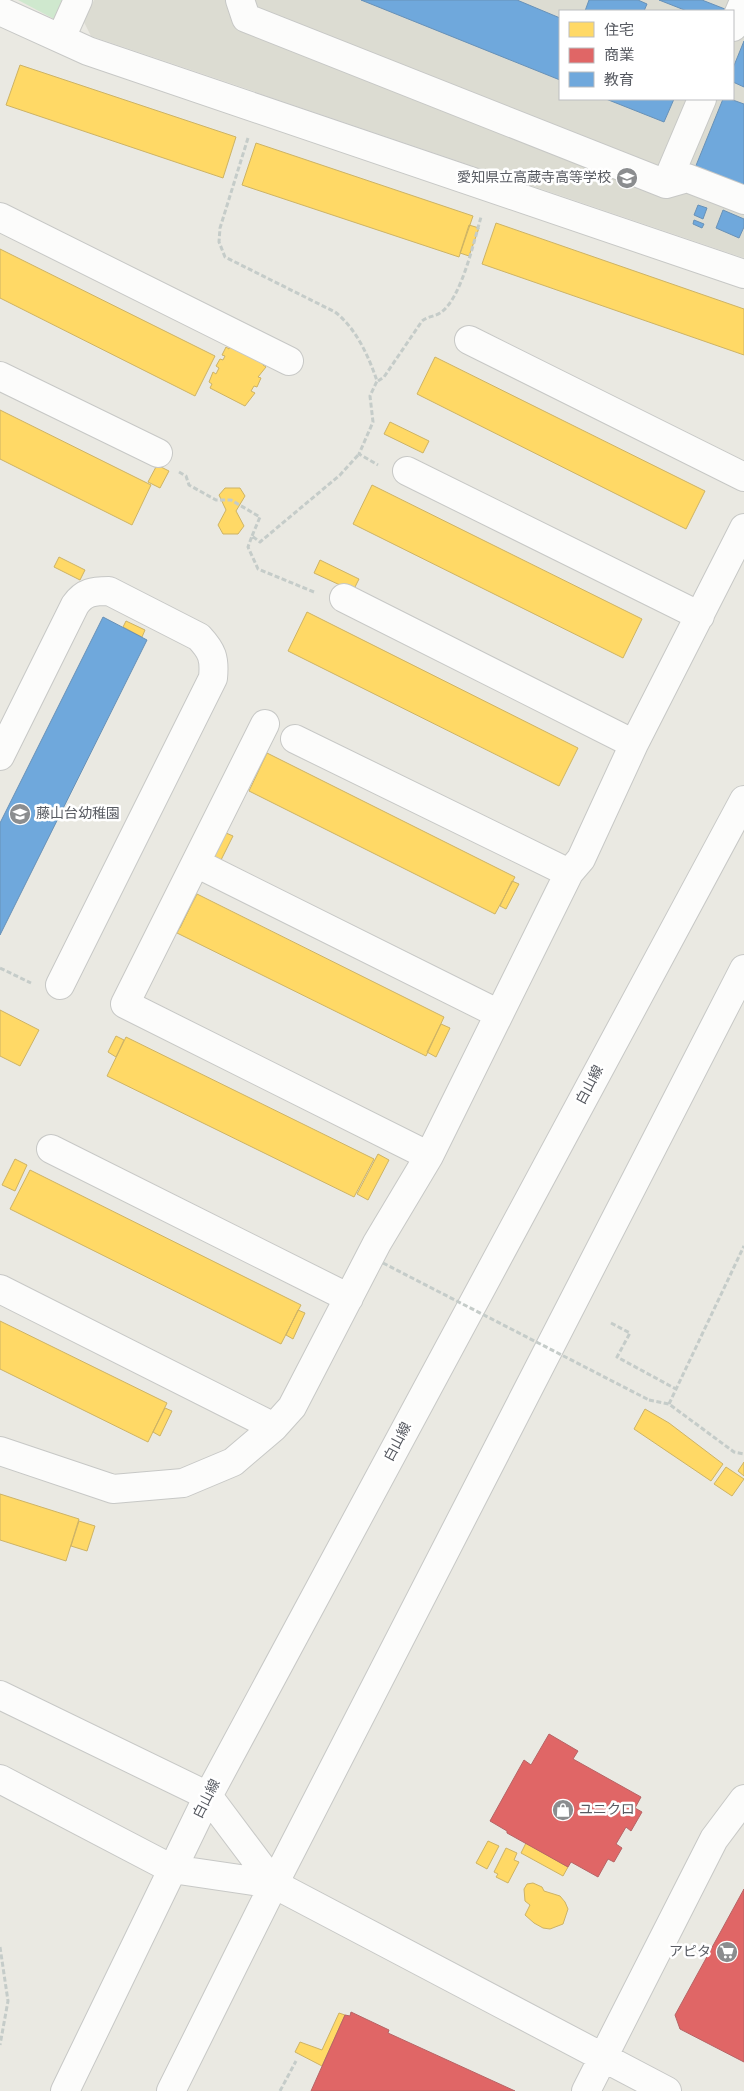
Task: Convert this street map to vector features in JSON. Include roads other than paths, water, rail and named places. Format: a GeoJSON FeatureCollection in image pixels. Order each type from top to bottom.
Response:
{"type":"FeatureCollection","features":[{"type":"Feature","properties":{"kind":"street"},"geometry":{"type":"LineString","coordinates":[[61,38],[78,0]]}},
{"type":"Feature","properties":{"kind":"street"},"geometry":{"type":"LineString","coordinates":[[240,0],[246,18],[666,184],[687,178],[744,200]]}},
{"type":"Feature","properties":{"kind":"street"},"geometry":{"type":"LineString","coordinates":[[734,25],[744,1]]}},
{"type":"Feature","properties":{"kind":"street"},"geometry":{"type":"LineString","coordinates":[[0,11],[88,51],[744,274]]}},
{"type":"Feature","properties":{"kind":"street"},"geometry":{"type":"LineString","coordinates":[[666,184],[702,100]]}},
{"type":"Feature","properties":{"kind":"street"},"geometry":{"type":"LineString","coordinates":[[0,217],[289,362]]}},
{"type":"Feature","properties":{"kind":"street"},"geometry":{"type":"LineString","coordinates":[[469,340],[744,477]]}},
{"type":"Feature","properties":{"kind":"street"},"geometry":{"type":"LineString","coordinates":[[0,376],[158,453]]}},
{"type":"Feature","properties":{"kind":"street"},"geometry":{"type":"LineString","coordinates":[[406,471],[700,616]]}},
{"type":"Feature","properties":{"kind":"street"},"geometry":{"type":"LineString","coordinates":[[0,1451],[113,1490],[183,1483],[233,1462],[274,1427],[292,1407],[377,1243],[429,1156],[569,872],[581,859],[634,744],[744,528]]}},
{"type":"Feature","properties":{"kind":"street"},"geometry":{"type":"LineString","coordinates":[[0,756],[81,596],[94,591],[109,591],[199,637],[210,649],[215,664],[213,678],[60,986]]}},
{"type":"Feature","properties":{"kind":"street"},"geometry":{"type":"LineString","coordinates":[[344,598],[634,744]]}},
{"type":"Feature","properties":{"kind":"street"},"geometry":{"type":"LineString","coordinates":[[265,724],[125,1004],[429,1156]]}},
{"type":"Feature","properties":{"kind":"street"},"geometry":{"type":"LineString","coordinates":[[295,739],[569,872]]}},
{"type":"Feature","properties":{"kind":"street","name":"白山線"},"geometry":{"type":"LineString","coordinates":[[65,2091],[208,1796],[744,800]]}},
{"type":"Feature","properties":{"kind":"street"},"geometry":{"type":"LineString","coordinates":[[196,863],[499,1014]]}},
{"type":"Feature","properties":{"kind":"street"},"geometry":{"type":"LineString","coordinates":[[171,2091],[274,1884],[744,970]]}},
{"type":"Feature","properties":{"kind":"street"},"geometry":{"type":"LineString","coordinates":[[51,1149],[349,1298]]}},
{"type":"Feature","properties":{"kind":"street"},"geometry":{"type":"LineString","coordinates":[[0,1289],[274,1427]]}},
{"type":"Feature","properties":{"kind":"street"},"geometry":{"type":"LineString","coordinates":[[0,1695],[208,1796],[274,1884]]}},
{"type":"Feature","properties":{"kind":"street"},"geometry":{"type":"LineString","coordinates":[[0,1779],[172,1869],[274,1884],[666,2091]]}},
{"type":"Feature","properties":{"kind":"street"},"geometry":{"type":"LineString","coordinates":[[586,2091],[714,1839],[744,1799]]}},
{"type":"Feature","properties":{"kind":"place","name":"愛知県立高蔵寺高等学校"},"geometry":{"type":"Point","coordinates":[627,178]}},
{"type":"Feature","properties":{"kind":"place","name":"藤山台幼稚園"},"geometry":{"type":"Point","coordinates":[20,814]}},
{"type":"Feature","properties":{"kind":"place","name":"ユニクロ"},"geometry":{"type":"Point","coordinates":[563,1810]}},
{"type":"Feature","properties":{"kind":"place","name":"アピタ"},"geometry":{"type":"Point","coordinates":[727,1952]}}]}
